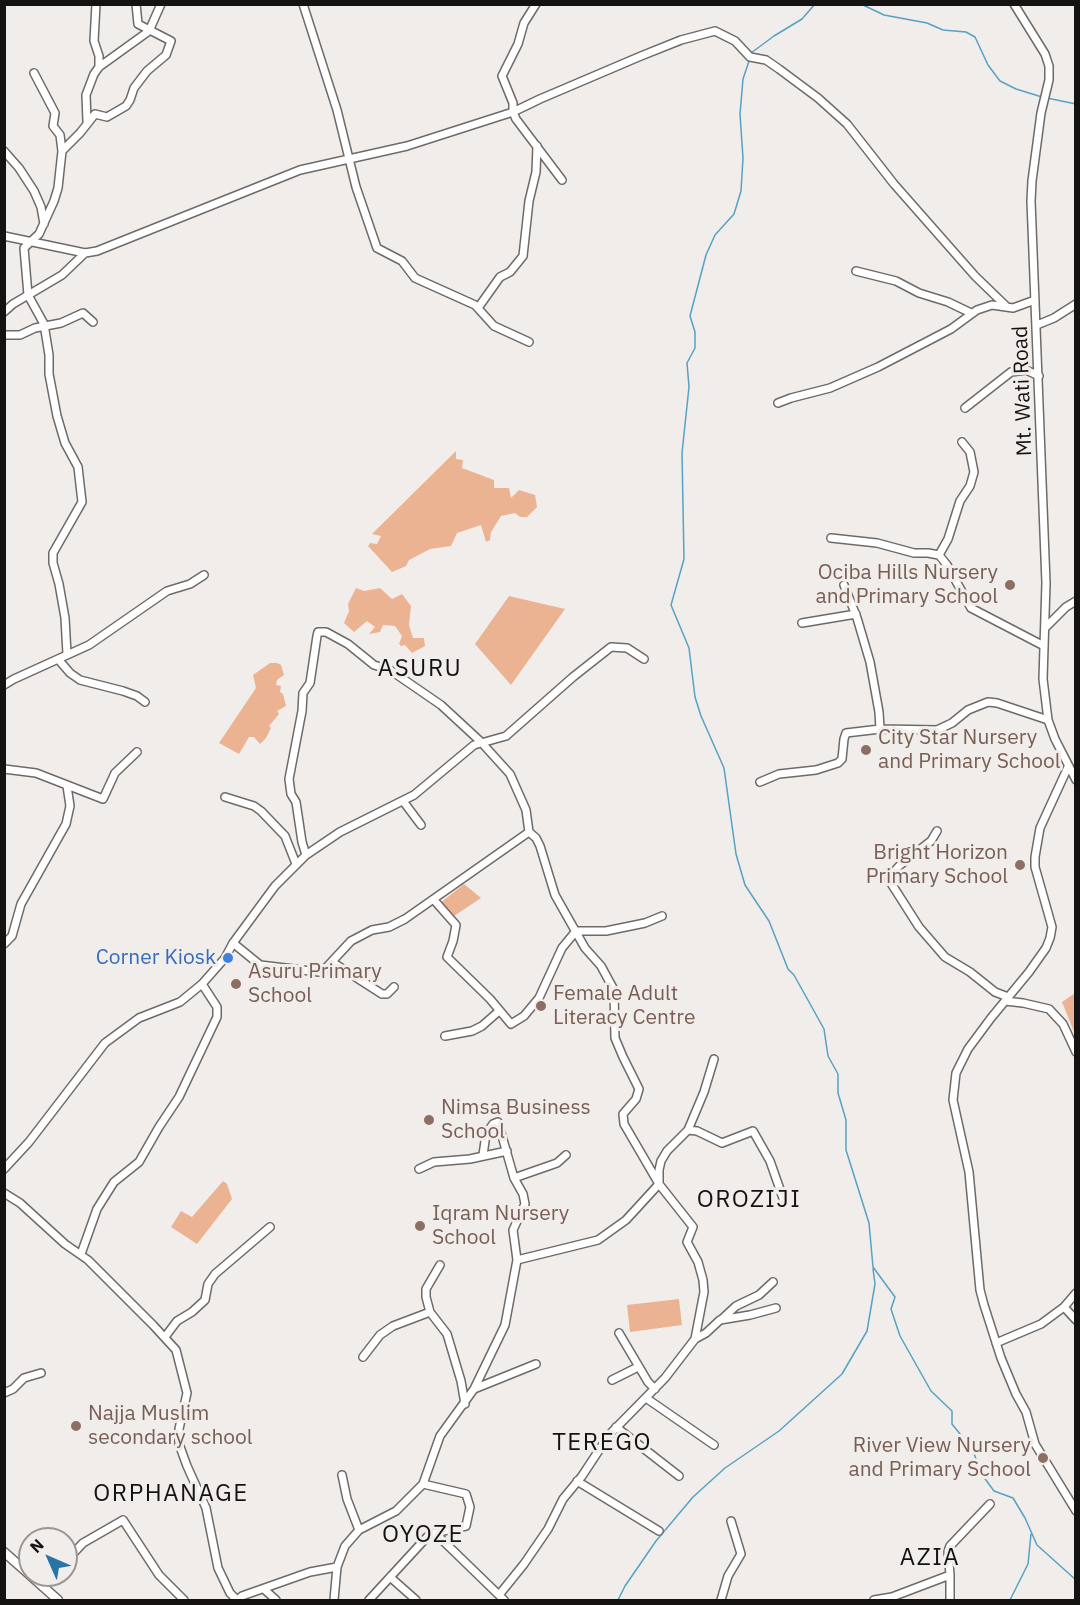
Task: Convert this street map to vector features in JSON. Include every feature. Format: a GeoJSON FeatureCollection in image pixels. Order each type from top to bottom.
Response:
{"type":"FeatureCollection","features":[{"type":"Feature","properties":{"kind":"main road"},"geometry":{"type":"LineString","coordinates":[[4,1552],[18,1564]]}},
{"type":"Feature","properties":{"kind":"main road"},"geometry":{"type":"LineString","coordinates":[[43,1587],[58,1600]]}},
{"type":"Feature","properties":{"kind":"street"},"geometry":{"type":"LineString","coordinates":[[96,4],[94,41],[99,56],[99,67]]}},
{"type":"Feature","properties":{"kind":"street"},"geometry":{"type":"LineString","coordinates":[[62,151],[80,134],[87,121],[97,113],[107,117],[126,106],[147,71],[165,58],[171,41],[138,24],[136,4]]}},
{"type":"Feature","properties":{"kind":"street"},"geometry":{"type":"LineString","coordinates":[[87,121],[86,95],[89,83],[99,67],[149,31],[161,4]]}},
{"type":"Feature","properties":{"kind":"street"},"geometry":{"type":"LineString","coordinates":[[303,4],[337,110],[356,187],[377,248],[402,261],[415,278],[478,308],[494,326],[529,342]]}},
{"type":"Feature","properties":{"kind":"street"},"geometry":{"type":"LineString","coordinates":[[536,4],[524,23],[518,44],[502,76],[513,103],[513,112],[562,180]]}},
{"type":"Feature","properties":{"kind":"street","name":"Mt. Wati Road"},"geometry":{"type":"LineString","coordinates":[[1016,6],[1045,54],[1048,66],[1049,80],[1041,113],[1032,181],[1046,627],[1043,679],[1048,720],[1076,780]]}},
{"type":"Feature","properties":{"kind":"street"},"geometry":{"type":"LineString","coordinates":[[4,236],[85,254],[97,251],[283,176],[417,143],[513,112],[641,56],[681,40],[715,31],[735,41],[750,57],[766,60],[779,69],[818,98],[847,124],[894,184],[975,276],[1007,307]]}},
{"type":"Feature","properties":{"kind":"street"},"geometry":{"type":"LineString","coordinates":[[34,73],[55,113],[53,126],[60,135],[62,151],[58,188],[44,224],[26,246],[24,252],[28,295],[44,326],[57,416],[65,443],[78,467],[82,497],[81,506],[53,553],[52,563],[59,584],[65,618],[67,654]]}},
{"type":"Feature","properties":{"kind":"street"},"geometry":{"type":"LineString","coordinates":[[478,308],[500,277],[510,273],[523,256],[529,201],[536,172],[537,146]]}},
{"type":"Feature","properties":{"kind":"street"},"geometry":{"type":"LineString","coordinates":[[4,151],[19,168],[38,199],[44,224]]}},
{"type":"Feature","properties":{"kind":"street"},"geometry":{"type":"LineString","coordinates":[[4,312],[62,275],[85,254]]}},
{"type":"Feature","properties":{"kind":"street"},"geometry":{"type":"LineString","coordinates":[[856,271],[896,281],[919,293],[948,302],[971,313]]}},
{"type":"Feature","properties":{"kind":"street"},"geometry":{"type":"LineString","coordinates":[[778,403],[799,395],[824,390],[878,367],[951,329],[971,313],[992,305],[1013,308],[1035,300]]}},
{"type":"Feature","properties":{"kind":"street"},"geometry":{"type":"LineString","coordinates":[[1037,325],[1054,318],[1076,304]]}},
{"type":"Feature","properties":{"kind":"street"},"geometry":{"type":"LineString","coordinates":[[4,335],[20,335],[44,326],[61,323],[83,313],[93,322]]}},
{"type":"Feature","properties":{"kind":"street"},"geometry":{"type":"LineString","coordinates":[[965,408],[1011,372],[1026,370],[1039,376]]}},
{"type":"Feature","properties":{"kind":"street"},"geometry":{"type":"LineString","coordinates":[[939,555],[948,539],[960,501],[970,486],[974,472],[970,452],[962,442]]}},
{"type":"Feature","properties":{"kind":"street"},"geometry":{"type":"LineString","coordinates":[[831,538],[877,543],[914,553],[939,555],[951,571],[971,608],[1044,646]]}},
{"type":"Feature","properties":{"kind":"street"},"geometry":{"type":"LineString","coordinates":[[4,685],[89,645],[167,591],[190,584],[204,575]]}},
{"type":"Feature","properties":{"kind":"street"},"geometry":{"type":"LineString","coordinates":[[844,585],[856,614],[870,662],[880,729]]}},
{"type":"Feature","properties":{"kind":"street"},"geometry":{"type":"LineString","coordinates":[[1046,627],[1066,607],[1076,601]]}},
{"type":"Feature","properties":{"kind":"street"},"geometry":{"type":"LineString","coordinates":[[802,623],[856,614]]}},
{"type":"Feature","properties":{"kind":"street"},"geometry":{"type":"LineString","coordinates":[[306,855],[296,802],[291,794],[289,779],[302,711],[303,693],[310,682],[318,632],[333,634],[367,661],[390,670],[453,714],[510,774],[526,810],[529,832],[538,840],[555,895],[585,948],[601,966],[614,990],[615,1038],[639,1089],[636,1099],[622,1114],[624,1124],[660,1184],[693,1227],[687,1242],[701,1270],[704,1287],[695,1339],[676,1366],[616,1427],[563,1499],[548,1529],[501,1598],[435,1533]]}},
{"type":"Feature","properties":{"kind":"street"},"geometry":{"type":"LineString","coordinates":[[4,1169],[29,1142],[110,1037],[139,1018],[180,1002],[202,984],[225,958],[233,943],[275,886],[306,855],[340,832],[403,801],[481,742],[500,739],[512,731],[573,676],[611,646],[627,648],[644,659]]}},
{"type":"Feature","properties":{"kind":"street"},"geometry":{"type":"LineString","coordinates":[[58,659],[80,680],[138,696],[145,702]]}},
{"type":"Feature","properties":{"kind":"street"},"geometry":{"type":"LineString","coordinates":[[760,782],[767,777],[789,771],[816,770],[834,765],[842,759],[846,733],[880,729],[937,730],[952,723],[968,710],[988,702],[1048,720]]}},
{"type":"Feature","properties":{"kind":"street"},"geometry":{"type":"LineString","coordinates":[[4,769],[36,773],[95,797],[104,798],[115,773],[137,752]]}},
{"type":"Feature","properties":{"kind":"street"},"geometry":{"type":"LineString","coordinates":[[1068,767],[1040,828],[1035,857],[1035,867],[1052,927],[1050,938],[1036,962],[968,1049],[956,1073],[953,1086],[954,1108],[971,1187],[980,1290],[996,1343],[1026,1413],[1035,1444],[1076,1511]]}},
{"type":"Feature","properties":{"kind":"street"},"geometry":{"type":"LineString","coordinates":[[4,944],[12,936],[21,904],[66,824],[70,807],[67,786]]}},
{"type":"Feature","properties":{"kind":"street"},"geometry":{"type":"LineString","coordinates":[[225,797],[258,808],[285,836],[296,864]]}},
{"type":"Feature","properties":{"kind":"street"},"geometry":{"type":"LineString","coordinates":[[403,801],[421,825]]}},
{"type":"Feature","properties":{"kind":"street"},"geometry":{"type":"LineString","coordinates":[[937,831],[931,841],[892,873],[889,880],[919,927],[947,959],[970,972],[1007,999],[1049,1009],[1063,1024],[1076,1052]]}},
{"type":"Feature","properties":{"kind":"street"},"geometry":{"type":"LineString","coordinates":[[233,943],[256,963],[264,966],[319,972],[332,962],[351,941],[372,930],[396,924],[434,900],[529,832]]}},
{"type":"Feature","properties":{"kind":"street"},"geometry":{"type":"LineString","coordinates":[[434,900],[456,925],[447,957],[490,999],[511,1024],[530,1010],[544,990],[562,948],[576,931]]}},
{"type":"Feature","properties":{"kind":"street"},"geometry":{"type":"LineString","coordinates":[[576,931],[606,931],[645,923],[662,916]]}},
{"type":"Feature","properties":{"kind":"street"},"geometry":{"type":"LineString","coordinates":[[332,962],[382,994],[387,994],[394,987]]}},
{"type":"Feature","properties":{"kind":"street"},"geometry":{"type":"LineString","coordinates":[[81,1254],[97,1209],[114,1182],[139,1162],[179,1097],[217,1017],[217,1007],[202,984]]}},
{"type":"Feature","properties":{"kind":"street"},"geometry":{"type":"LineString","coordinates":[[445,1036],[472,1031],[482,1026],[499,1011]]}},
{"type":"Feature","properties":{"kind":"street"},"geometry":{"type":"LineString","coordinates":[[516,1260],[598,1240],[626,1220],[660,1184],[661,1161],[667,1151],[688,1130],[704,1092],[714,1059]]}},
{"type":"Feature","properties":{"kind":"street"},"geometry":{"type":"LineString","coordinates":[[334,1600],[337,1567],[345,1546],[358,1530],[396,1511],[423,1484],[440,1436],[474,1389],[505,1325],[516,1260],[513,1230],[525,1204],[523,1194],[514,1178],[498,1122],[493,1124],[486,1134],[483,1155]]}},
{"type":"Feature","properties":{"kind":"street"},"geometry":{"type":"LineString","coordinates":[[688,1130],[697,1131],[722,1143],[753,1131],[770,1161],[783,1198]]}},
{"type":"Feature","properties":{"kind":"street"},"geometry":{"type":"LineString","coordinates":[[419,1169],[434,1162],[470,1160],[507,1151]]}},
{"type":"Feature","properties":{"kind":"street"},"geometry":{"type":"LineString","coordinates":[[514,1178],[557,1163],[566,1155]]}},
{"type":"Feature","properties":{"kind":"street"},"geometry":{"type":"LineString","coordinates":[[4,1193],[20,1203],[64,1244],[81,1254],[176,1350],[185,1382],[186,1404],[179,1429],[179,1444],[206,1508],[218,1569],[230,1593],[237,1600],[242,1596],[265,1590],[310,1572],[337,1567]]}},
{"type":"Feature","properties":{"kind":"street"},"geometry":{"type":"LineString","coordinates":[[165,1338],[177,1321],[192,1312],[205,1300],[208,1284],[215,1274],[270,1227]]}},
{"type":"Feature","properties":{"kind":"street"},"geometry":{"type":"LineString","coordinates":[[440,1265],[426,1289],[426,1297],[430,1312],[447,1334],[461,1381],[465,1404]]}},
{"type":"Feature","properties":{"kind":"street"},"geometry":{"type":"LineString","coordinates":[[695,1339],[706,1333],[736,1306],[759,1294],[773,1282]]}},
{"type":"Feature","properties":{"kind":"street"},"geometry":{"type":"LineString","coordinates":[[996,1343],[1041,1324],[1064,1307],[1076,1293]]}},
{"type":"Feature","properties":{"kind":"street"},"geometry":{"type":"LineString","coordinates":[[1064,1307],[1076,1320]]}},
{"type":"Feature","properties":{"kind":"street"},"geometry":{"type":"LineString","coordinates":[[720,1320],[776,1308]]}},
{"type":"Feature","properties":{"kind":"street"},"geometry":{"type":"LineString","coordinates":[[363,1357],[372,1343],[387,1330],[430,1312]]}},
{"type":"Feature","properties":{"kind":"street"},"geometry":{"type":"LineString","coordinates":[[619,1333],[638,1367],[655,1389]]}},
{"type":"Feature","properties":{"kind":"street"},"geometry":{"type":"LineString","coordinates":[[474,1389],[536,1364]]}},
{"type":"Feature","properties":{"kind":"street"},"geometry":{"type":"LineString","coordinates":[[612,1380],[638,1367]]}},
{"type":"Feature","properties":{"kind":"street"},"geometry":{"type":"LineString","coordinates":[[4,1393],[13,1389],[24,1378],[41,1372]]}},
{"type":"Feature","properties":{"kind":"street"},"geometry":{"type":"LineString","coordinates":[[646,1398],[714,1445]]}},
{"type":"Feature","properties":{"kind":"street"},"geometry":{"type":"LineString","coordinates":[[616,1427],[679,1476]]}},
{"type":"Feature","properties":{"kind":"street"},"geometry":{"type":"LineString","coordinates":[[342,1474],[347,1499],[358,1530]]}},
{"type":"Feature","properties":{"kind":"street"},"geometry":{"type":"LineString","coordinates":[[577,1481],[659,1531]]}},
{"type":"Feature","properties":{"kind":"street"},"geometry":{"type":"LineString","coordinates":[[369,1600],[420,1543],[435,1533],[466,1526],[470,1507],[468,1497],[463,1493],[423,1484]]}},
{"type":"Feature","properties":{"kind":"street"},"geometry":{"type":"LineString","coordinates":[[950,1600],[948,1551],[950,1546],[990,1504]]}},
{"type":"Feature","properties":{"kind":"street"},"geometry":{"type":"LineString","coordinates":[[78,1549],[123,1520],[159,1575],[184,1600]]}},
{"type":"Feature","properties":{"kind":"street"},"geometry":{"type":"LineString","coordinates":[[721,1600],[728,1576],[741,1554],[731,1521]]}},
{"type":"Feature","properties":{"kind":"street"},"geometry":{"type":"LineString","coordinates":[[874,1600],[892,1597],[950,1575]]}},
{"type":"Feature","properties":{"kind":"street"},"geometry":{"type":"LineString","coordinates":[[390,1577],[417,1600]]}},
{"type":"Feature","properties":{"kind":"street"},"geometry":{"type":"LineString","coordinates":[[265,1590],[276,1600]]}},
{"type":"Feature","properties":{"kind":"shaded area"},"geometry":{"type":"Polygon","coordinates":[[[456,451],[456,459],[463,460],[462,468],[494,480],[494,488],[509,488],[511,498],[519,490],[535,495],[537,507],[527,517],[520,517],[515,513],[501,516],[491,532],[490,540],[486,542],[481,525],[457,533],[451,546],[430,549],[409,560],[406,566],[392,572],[368,546],[370,543],[377,544],[381,536],[372,534],[456,451]]]}},
{"type":"Feature","properties":{"kind":"shaded area"},"geometry":{"type":"Polygon","coordinates":[[[356,588],[364,591],[380,588],[392,599],[402,594],[411,606],[409,625],[413,638],[424,638],[425,646],[412,653],[405,645],[401,646],[399,644],[402,636],[395,626],[383,625],[380,632],[369,634],[375,627],[367,621],[354,632],[344,623],[349,611],[348,604],[356,588]]]}},
{"type":"Feature","properties":{"kind":"shaded area"},"geometry":{"type":"Polygon","coordinates":[[[509,596],[565,609],[511,685],[475,644],[509,596]]]}},
{"type":"Feature","properties":{"kind":"shaded area"},"geometry":{"type":"Polygon","coordinates":[[[270,663],[281,665],[284,675],[277,680],[276,685],[281,686],[280,692],[283,694],[286,706],[277,711],[279,714],[269,726],[271,728],[266,738],[260,744],[254,737],[249,737],[239,754],[219,743],[256,688],[253,675],[270,663]]]}},
{"type":"Feature","properties":{"kind":"shaded area"},"geometry":{"type":"Polygon","coordinates":[[[464,884],[481,898],[448,920],[434,908],[464,884]]]}},
{"type":"Feature","properties":{"kind":"shaded area"},"geometry":{"type":"Polygon","coordinates":[[[1075,993],[1075,1034],[1062,1002],[1075,993]]]}},
{"type":"Feature","properties":{"kind":"shaded area"},"geometry":{"type":"Polygon","coordinates":[[[223,1181],[227,1184],[232,1199],[197,1244],[171,1227],[181,1211],[192,1217],[223,1181]]]}},
{"type":"Feature","properties":{"kind":"shaded area"},"geometry":{"type":"Polygon","coordinates":[[[679,1299],[682,1325],[630,1332],[627,1305],[679,1299]]]}},
{"type":"Feature","properties":{"kind":"waterway"},"geometry":{"type":"LineString","coordinates":[[751,53],[802,19],[815,4]]}},
{"type":"Feature","properties":{"kind":"waterway"},"geometry":{"type":"LineString","coordinates":[[844,4],[863,5],[884,15],[927,23],[943,30],[966,32],[975,37],[988,65],[1000,81],[1042,97]]}},
{"type":"Feature","properties":{"kind":"waterway"},"geometry":{"type":"LineString","coordinates":[[749,61],[743,79],[740,114],[743,158],[741,191],[734,214],[715,235],[706,255],[690,316],[695,332],[695,348],[687,363],[689,387],[682,453],[684,559],[671,605],[689,648],[695,697],[701,716],[724,768],[736,854],[745,885],[769,921],[788,969],[794,975],[824,1029],[828,1056],[838,1074],[838,1093],[846,1120],[846,1150],[869,1223],[873,1267],[895,1297],[891,1309],[900,1336],[931,1391],[952,1411],[952,1424],[973,1450],[980,1472],[994,1491],[1013,1498],[1037,1545],[1076,1580]]}},
{"type":"Feature","properties":{"kind":"waterway"},"geometry":{"type":"LineString","coordinates":[[1047,98],[1076,104]]}},
{"type":"Feature","properties":{"kind":"waterway"},"geometry":{"type":"LineString","coordinates":[[618,1600],[656,1541],[693,1497],[725,1468],[779,1431],[842,1374],[867,1331],[875,1284],[873,1269]]}},
{"type":"Feature","properties":{"kind":"waterway"},"geometry":{"type":"LineString","coordinates":[[1010,1600],[1028,1564],[1031,1534]]}},
{"type":"Feature","properties":{"kind":"place","name":"Ociba Hills Nursery and Primary School"},"geometry":{"type":"Point","coordinates":[1010,585]}},
{"type":"Feature","properties":{"kind":"place","name":"City Star Nursery and Primary School"},"geometry":{"type":"Point","coordinates":[866,750]}},
{"type":"Feature","properties":{"kind":"place","name":"Bright Horizon Primary School"},"geometry":{"type":"Point","coordinates":[1020,865]}},
{"type":"Feature","properties":{"kind":"place","name":"Corner Kiosk"},"geometry":{"type":"Point","coordinates":[228,958]}},
{"type":"Feature","properties":{"kind":"place","name":"Asuru Primary School"},"geometry":{"type":"Point","coordinates":[236,984]}},
{"type":"Feature","properties":{"kind":"place","name":"Female Adult Literacy Centre"},"geometry":{"type":"Point","coordinates":[541,1006]}},
{"type":"Feature","properties":{"kind":"place","name":"Nimsa Business School"},"geometry":{"type":"Point","coordinates":[429,1120]}},
{"type":"Feature","properties":{"kind":"place","name":"Iqram Nursery School"},"geometry":{"type":"Point","coordinates":[420,1226]}},
{"type":"Feature","properties":{"kind":"place","name":"Najja Muslim secondary school"},"geometry":{"type":"Point","coordinates":[76,1426]}},
{"type":"Feature","properties":{"kind":"place","name":"River View Nursery and Primary School"},"geometry":{"type":"Point","coordinates":[1043,1458]}},
{"type":"Feature","properties":{"kind":"district","name":"ASURU"},"geometry":{"type":"Point","coordinates":[420,669]}},
{"type":"Feature","properties":{"kind":"district","name":"OROZIJI"},"geometry":{"type":"Point","coordinates":[749,1200]}},
{"type":"Feature","properties":{"kind":"district","name":"TEREGO"},"geometry":{"type":"Point","coordinates":[602,1443]}},
{"type":"Feature","properties":{"kind":"district","name":"ORPHANAGE"},"geometry":{"type":"Point","coordinates":[171,1494]}},
{"type":"Feature","properties":{"kind":"district","name":"OYOZE"},"geometry":{"type":"Point","coordinates":[423,1535]}},
{"type":"Feature","properties":{"kind":"district","name":"AZIA"},"geometry":{"type":"Point","coordinates":[930,1558]}}]}
